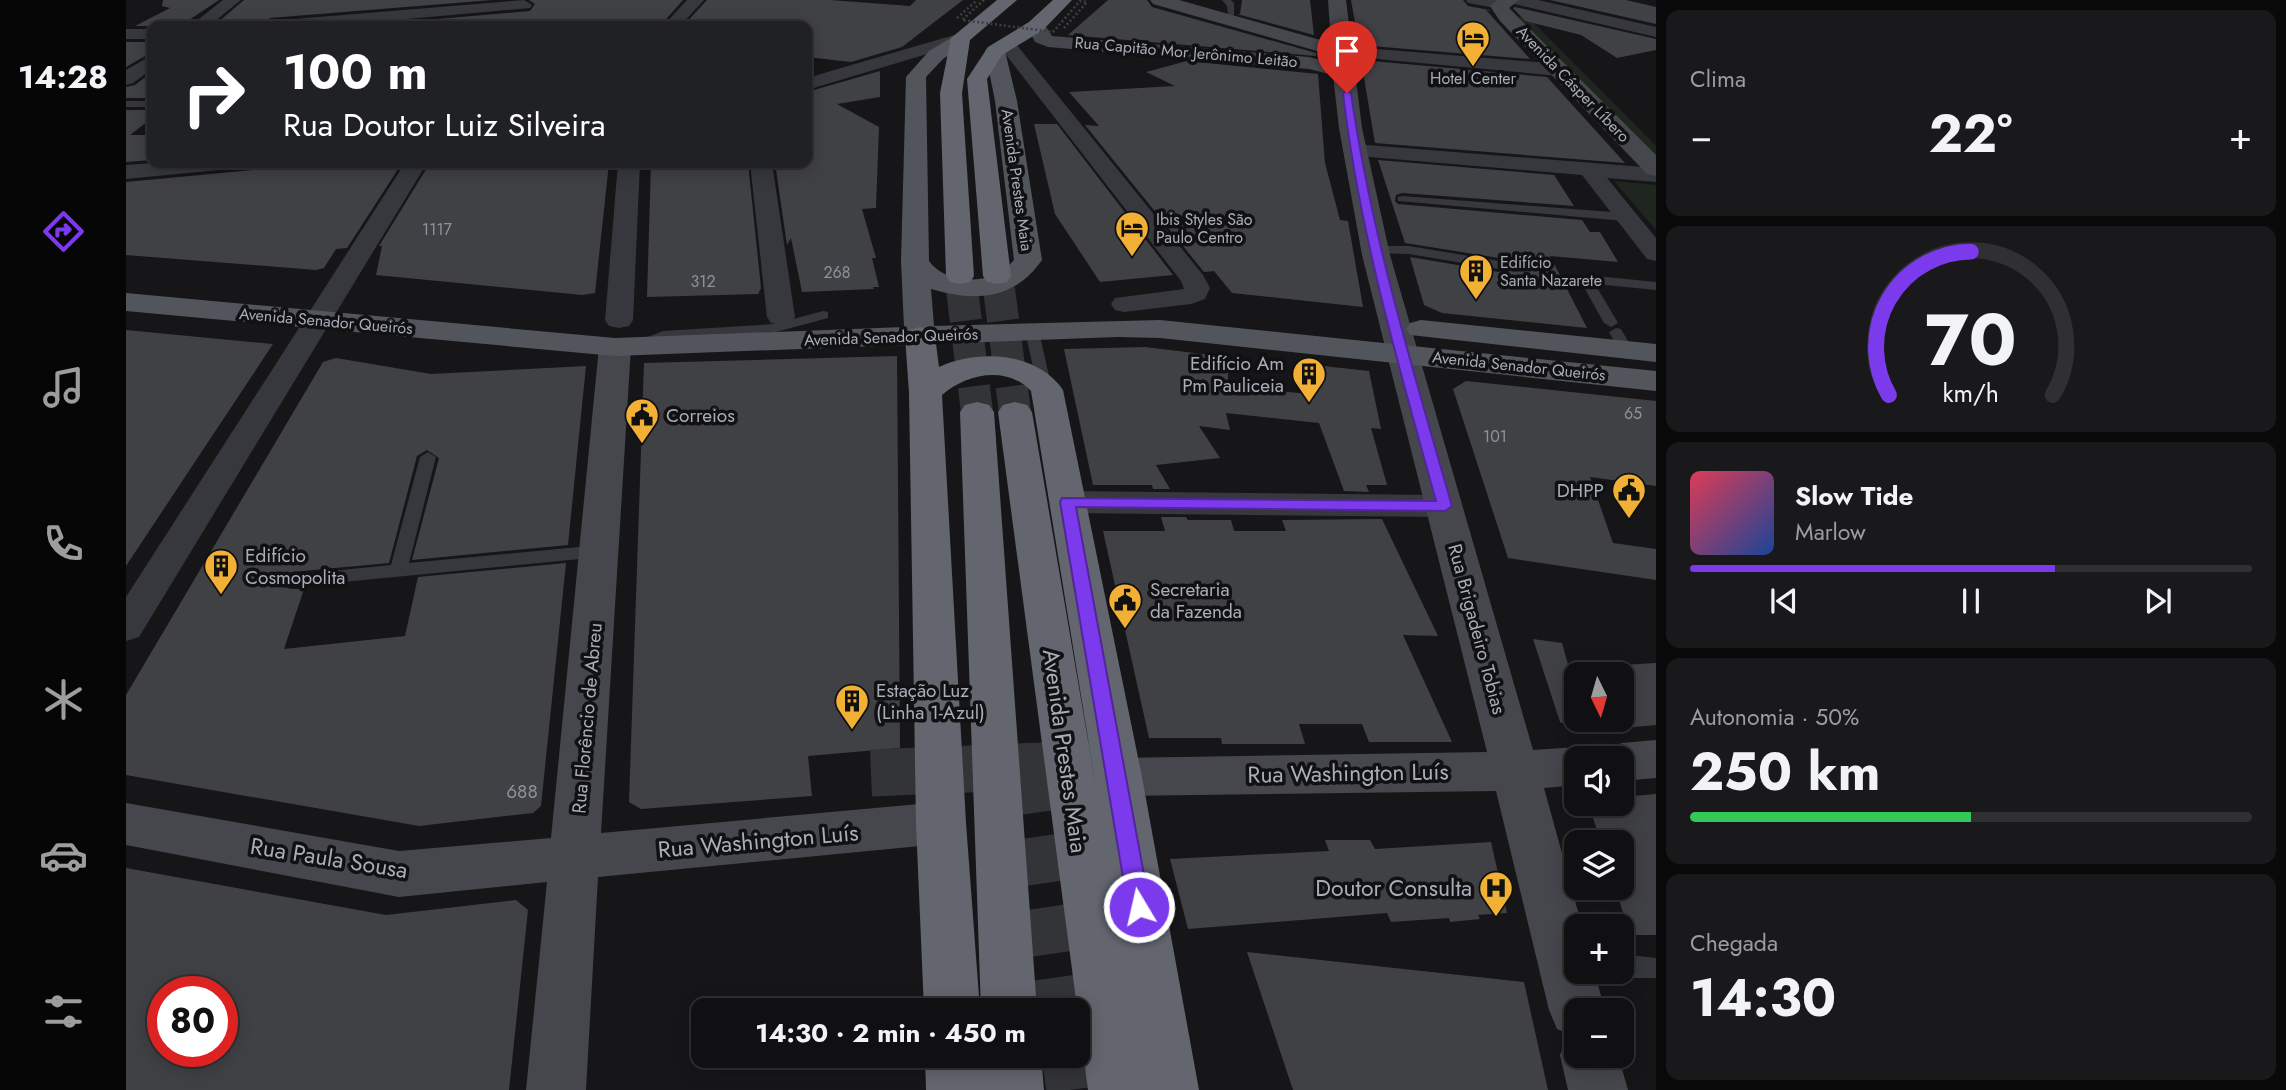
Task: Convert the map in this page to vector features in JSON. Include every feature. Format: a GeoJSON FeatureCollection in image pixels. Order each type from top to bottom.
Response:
{"type":"FeatureCollection","features":[{"type":"Feature","properties":{"kind":"highway"},"geometry":{"type":"LineString","coordinates":[[960,276],[951,93],[959,28],[1007,0]]}},
{"type":"Feature","properties":{"kind":"highway","name":"Avenida Prestes Maia"},"geometry":{"type":"LineString","coordinates":[[997,276],[977,79],[1000,47],[1036,26],[1063,0]]}},
{"type":"Feature","properties":{"kind":"highway"},"geometry":{"type":"LineString","coordinates":[[919,324],[925,393],[950,998]]}},
{"type":"Feature","properties":{"kind":"highway"},"geometry":{"type":"LineString","coordinates":[[925,393],[942,378],[976,367],[1015,370],[1032,376],[1012,403],[1009,998]]}},
{"type":"Feature","properties":{"kind":"highway"},"geometry":{"type":"LineString","coordinates":[[1012,403],[1068,502],[1118,777],[1169,1090]]}},
{"type":"Feature","properties":{"kind":"highway","name":"Avenida Prestes Maia"},"geometry":{"type":"LineString","coordinates":[[1012,403],[1118,1090]]}},
{"type":"Feature","properties":{"kind":"highway"},"geometry":{"type":"LineString","coordinates":[[955,1068],[956,1090]]}},
{"type":"Feature","properties":{"kind":"highway"},"geometry":{"type":"LineString","coordinates":[[1013,1068],[1014,1090]]}},
{"type":"Feature","properties":{"kind":"main road"},"geometry":{"type":"LineString","coordinates":[[919,324],[915,261],[916,77],[959,28]]}},
{"type":"Feature","properties":{"kind":"main road","name":"Avenida Prestes Maia"},"geometry":{"type":"LineString","coordinates":[[915,261],[920,271],[933,280],[952,286],[973,288],[994,286],[1012,280],[1023,271],[1028,260],[1000,47]]}},
{"type":"Feature","properties":{"kind":"main road","name":"Avenida Senador Queirós"},"geometry":{"type":"LineString","coordinates":[[126,277],[326,308],[622,338],[919,324],[1124,304],[1238,311],[1397,340],[1656,381]]}},
{"type":"Feature","properties":{"kind":"main road","name":"Avenida Senador Queirós"},"geometry":{"type":"LineString","coordinates":[[126,302],[326,308]]}},
{"type":"Feature","properties":{"kind":"main road","name":"Avenida Senador Queirós"},"geometry":{"type":"LineString","coordinates":[[622,338],[781,317],[823,315],[1032,331],[1160,329],[1397,340],[1627,339]]}},
{"type":"Feature","properties":{"kind":"street"},"geometry":{"type":"LineString","coordinates":[[205,21],[233,0]]}},
{"type":"Feature","properties":{"kind":"street"},"geometry":{"type":"LineString","coordinates":[[420,14],[437,0]]}},
{"type":"Feature","properties":{"kind":"street"},"geometry":{"type":"LineString","coordinates":[[676,21],[696,0]]}},
{"type":"Feature","properties":{"kind":"street"},"geometry":{"type":"LineString","coordinates":[[1159,0],[1342,62],[1560,70]]}},
{"type":"Feature","properties":{"kind":"street","name":"Rua Brigadeiro Tobias"},"geometry":{"type":"LineString","coordinates":[[1337,0],[1354,150],[1397,340],[1445,506],[1515,771],[1564,938]]}},
{"type":"Feature","properties":{"kind":"street"},"geometry":{"type":"LineString","coordinates":[[1474,0],[1510,1],[1656,32]]}},
{"type":"Feature","properties":{"kind":"street","name":"Avenida Cásper Líbero"},"geometry":{"type":"LineString","coordinates":[[1547,25],[1510,1],[1499,6],[1656,169]]}},
{"type":"Feature","properties":{"kind":"street"},"geometry":{"type":"LineString","coordinates":[[332,21],[527,3]]}},
{"type":"Feature","properties":{"kind":"street"},"geometry":{"type":"LineString","coordinates":[[510,21],[527,3]]}},
{"type":"Feature","properties":{"kind":"street","name":"Rua Capitão Mor Jerônimo Leitão"},"geometry":{"type":"LineString","coordinates":[[1036,26],[1042,38],[1053,41],[1309,62],[1342,62]]}},
{"type":"Feature","properties":{"kind":"street"},"geometry":{"type":"LineString","coordinates":[[812,82],[959,28]]}},
{"type":"Feature","properties":{"kind":"street"},"geometry":{"type":"LineString","coordinates":[[126,34],[147,34]]}},
{"type":"Feature","properties":{"kind":"street"},"geometry":{"type":"LineString","coordinates":[[1000,47],[1197,288],[1196,293],[1191,296],[1124,304]]}},
{"type":"Feature","properties":{"kind":"street"},"geometry":{"type":"LineString","coordinates":[[126,79],[147,64]]}},
{"type":"Feature","properties":{"kind":"street"},"geometry":{"type":"LineString","coordinates":[[1354,150],[1656,176]]}},
{"type":"Feature","properties":{"kind":"street"},"geometry":{"type":"LineString","coordinates":[[126,172],[167,168]]}},
{"type":"Feature","properties":{"kind":"street"},"geometry":{"type":"LineString","coordinates":[[126,627],[413,168]]}},
{"type":"Feature","properties":{"kind":"street","name":"Rua Florêncio de Abreu"},"geometry":{"type":"LineString","coordinates":[[556,1090],[600,551],[622,338],[629,168]]}},
{"type":"Feature","properties":{"kind":"street"},"geometry":{"type":"LineString","coordinates":[[762,168],[781,317]]}},
{"type":"Feature","properties":{"kind":"street"},"geometry":{"type":"LineString","coordinates":[[1589,170],[1656,254]]}},
{"type":"Feature","properties":{"kind":"street"},"geometry":{"type":"LineString","coordinates":[[1068,502],[1445,506]]}},
{"type":"Feature","properties":{"kind":"street"},"geometry":{"type":"LineString","coordinates":[[1634,761],[1656,759]]}},
{"type":"Feature","properties":{"kind":"street","name":"Rua Washington Luís"},"geometry":{"type":"LineString","coordinates":[[1118,777],[1515,771],[1564,767]]}},
{"type":"Feature","properties":{"kind":"street","name":"Rua Washington Luís"},"geometry":{"type":"LineString","coordinates":[[576,858],[941,823]]}},
{"type":"Feature","properties":{"kind":"street","name":"Rua Paula Sousa"},"geometry":{"type":"LineString","coordinates":[[126,824],[399,874],[576,858]]}},
{"type":"Feature","properties":{"kind":"street"},"geometry":{"type":"LineString","coordinates":[[1592,1068],[1598,1090]]}},
{"type":"Feature","properties":{"kind":"lane"},"geometry":{"type":"LineString","coordinates":[[1226,0],[1231,5],[1231,13]]}},
{"type":"Feature","properties":{"kind":"lane"},"geometry":{"type":"LineString","coordinates":[[126,104],[147,104]]}},
{"type":"Feature","properties":{"kind":"lane"},"geometry":{"type":"LineString","coordinates":[[1402,199],[1625,217]]}},
{"type":"Feature","properties":{"kind":"lane"},"geometry":{"type":"LineString","coordinates":[[1377,250],[1409,250],[1499,265]]}},
{"type":"Feature","properties":{"kind":"lane"},"geometry":{"type":"LineString","coordinates":[[1627,339],[1587,282],[1596,280],[1656,286]]}},
{"type":"Feature","properties":{"kind":"lane"},"geometry":{"type":"LineString","coordinates":[[622,338],[776,328],[823,315]]}},
{"type":"Feature","properties":{"kind":"lane"},"geometry":{"type":"LineString","coordinates":[[1012,403],[1032,331]]}},
{"type":"Feature","properties":{"kind":"lane"},"geometry":{"type":"LineString","coordinates":[[398,571],[428,457]]}},
{"type":"Feature","properties":{"kind":"lane"},"geometry":{"type":"LineString","coordinates":[[292,581],[600,551]]}},
{"type":"Feature","properties":{"kind":"lane"},"geometry":{"type":"LineString","coordinates":[[1634,968],[1652,968]]}},
{"type":"Feature","properties":{"kind":"path"},"geometry":{"type":"LineString","coordinates":[[959,28],[977,0]]}},
{"type":"Feature","properties":{"kind":"path"},"geometry":{"type":"LineString","coordinates":[[984,0],[961,20],[1053,32],[1080,1],[1087,2],[1064,28]]}},
{"type":"Feature","properties":{"kind":"shaded area"},"geometry":{"type":"Polygon","coordinates":[[[1518,17],[1528,17],[1656,146],[1656,155],[1518,17]]]}},
{"type":"Feature","properties":{"kind":"shaded area"},"geometry":{"type":"Polygon","coordinates":[[[1614,181],[1656,185],[1656,230],[1614,181]]]}},
{"type":"Feature","properties":{"kind":"building"},"geometry":{"type":"Polygon","coordinates":[[[163,0],[219,0],[188,21],[147,21],[147,26],[135,26],[170,8],[162,6],[163,0]]]}},
{"type":"Feature","properties":{"kind":"building"},"geometry":{"type":"Polygon","coordinates":[[[244,0],[492,0],[270,18],[266,21],[219,21],[244,0]]]}},
{"type":"Feature","properties":{"kind":"building"},"geometry":{"type":"Polygon","coordinates":[[[529,0],[683,0],[664,21],[414,21],[530,11],[535,4],[529,0]]]}},
{"type":"Feature","properties":{"kind":"building"},"geometry":{"type":"Polygon","coordinates":[[[707,0],[830,0],[910,6],[916,0],[963,0],[902,47],[851,62],[812,58],[812,21],[688,21],[707,0]]]}},
{"type":"Feature","properties":{"kind":"building"},"geometry":{"type":"Polygon","coordinates":[[[1108,0],[1147,0],[1152,7],[1316,53],[1316,56],[1068,35],[1108,0]]]}},
{"type":"Feature","properties":{"kind":"building"},"geometry":{"type":"Polygon","coordinates":[[[1242,0],[1310,0],[1314,35],[1237,14],[1240,14],[1242,0]]]}},
{"type":"Feature","properties":{"kind":"building"},"geometry":{"type":"Polygon","coordinates":[[[1351,0],[1463,0],[1468,6],[1489,10],[1486,10],[1530,59],[1359,45],[1351,0]]]}},
{"type":"Feature","properties":{"kind":"building"},"geometry":{"type":"Polygon","coordinates":[[[1550,0],[1626,0],[1656,7],[1656,24],[1550,0]]]}},
{"type":"Feature","properties":{"kind":"building"},"geometry":{"type":"Polygon","coordinates":[[[1513,8],[1656,39],[1656,50],[1617,58],[1581,35],[1525,21],[1513,8]]]}},
{"type":"Feature","properties":{"kind":"building"},"geometry":{"type":"Polygon","coordinates":[[[126,42],[147,42],[147,55],[126,67],[126,42]]]}},
{"type":"Feature","properties":{"kind":"building"},"geometry":{"type":"Polygon","coordinates":[[[1361,60],[1547,77],[1625,163],[1375,143],[1361,60]]]}},
{"type":"Feature","properties":{"kind":"building"},"geometry":{"type":"Polygon","coordinates":[[[1187,61],[1318,74],[1325,163],[1340,220],[1348,221],[1363,307],[1232,293],[1214,271],[1204,272],[1085,125],[1099,126],[1069,92],[1175,86],[1146,72],[1187,61]]]}},
{"type":"Feature","properties":{"kind":"building"},"geometry":{"type":"Polygon","coordinates":[[[880,71],[880,97],[837,104],[879,127],[876,208],[862,209],[876,258],[872,258],[879,287],[873,287],[874,289],[802,292],[791,238],[787,245],[776,168],[812,168],[812,91],[880,71]]]}},
{"type":"Feature","properties":{"kind":"building"},"geometry":{"type":"Polygon","coordinates":[[[147,76],[147,98],[126,98],[126,87],[135,85],[147,76]]]}},
{"type":"Feature","properties":{"kind":"building"},"geometry":{"type":"Polygon","coordinates":[[[126,110],[147,110],[147,122],[130,135],[147,135],[147,160],[126,162],[126,110]]]}},
{"type":"Feature","properties":{"kind":"building"},"geometry":{"type":"Polygon","coordinates":[[[1034,124],[1057,124],[1173,275],[1100,282],[1055,214],[1034,124]]]}},
{"type":"Feature","properties":{"kind":"building"},"geometry":{"type":"Polygon","coordinates":[[[1378,160],[1554,175],[1574,206],[1402,193],[1396,195],[1395,201],[1398,204],[1582,220],[1590,232],[1600,232],[1618,262],[1550,256],[1587,328],[1442,313],[1424,305],[1410,257],[1499,272],[1507,264],[1499,258],[1405,243],[1378,160]]]}},
{"type":"Feature","properties":{"kind":"building"},"geometry":{"type":"Polygon","coordinates":[[[275,168],[399,168],[347,248],[336,249],[324,268],[316,270],[126,255],[126,182],[275,168]]]}},
{"type":"Feature","properties":{"kind":"building"},"geometry":{"type":"Polygon","coordinates":[[[427,168],[608,168],[595,293],[582,295],[376,275],[382,246],[379,246],[427,168]]]}},
{"type":"Feature","properties":{"kind":"building"},"geometry":{"type":"Polygon","coordinates":[[[651,168],[749,168],[761,288],[758,294],[647,297],[651,168]]]}},
{"type":"Feature","properties":{"kind":"building"},"geometry":{"type":"Polygon","coordinates":[[[126,330],[273,344],[126,566],[126,330]]]}},
{"type":"Feature","properties":{"kind":"building"},"geometry":{"type":"Polygon","coordinates":[[[1145,347],[1228,357],[1228,386],[1309,394],[1305,364],[1369,371],[1381,429],[1371,428],[1387,485],[1366,485],[1369,492],[1344,491],[1319,423],[1226,413],[1230,430],[1199,426],[1220,458],[1156,465],[1170,489],[1153,489],[1152,485],[1093,485],[1064,349],[1145,347]]]}},
{"type":"Feature","properties":{"kind":"building"},"geometry":{"type":"Polygon","coordinates":[[[897,356],[900,748],[808,756],[812,796],[641,809],[629,802],[644,363],[897,356]]]}},
{"type":"Feature","properties":{"kind":"building"},"geometry":{"type":"Polygon","coordinates":[[[336,358],[431,374],[586,366],[568,545],[412,560],[439,458],[427,450],[417,456],[389,563],[292,572],[284,575],[280,581],[284,587],[304,589],[284,649],[405,636],[418,577],[566,563],[541,806],[533,813],[419,826],[126,775],[126,695],[323,362],[336,358]]]}},
{"type":"Feature","properties":{"kind":"building"},"geometry":{"type":"Polygon","coordinates":[[[1466,381],[1656,401],[1656,486],[1590,477],[1613,543],[1656,549],[1656,580],[1508,558],[1453,389],[1466,381]]]}},
{"type":"Feature","properties":{"kind":"building"},"geometry":{"type":"Polygon","coordinates":[[[1161,517],[1231,520],[1234,531],[1286,531],[1282,520],[1382,519],[1438,636],[1403,635],[1452,742],[1369,742],[1362,724],[1299,724],[1305,744],[1222,744],[1221,738],[1149,738],[1103,531],[1165,531],[1161,517]]]}},
{"type":"Feature","properties":{"kind":"building"},"geometry":{"type":"Polygon","coordinates":[[[1533,639],[1562,643],[1567,662],[1564,662],[1564,724],[1560,722],[1533,639]]]}},
{"type":"Feature","properties":{"kind":"building"},"geometry":{"type":"Polygon","coordinates":[[[1656,663],[1656,725],[1634,727],[1634,664],[1656,663]]]}},
{"type":"Feature","properties":{"kind":"building"},"geometry":{"type":"Polygon","coordinates":[[[1656,794],[1656,935],[1634,935],[1634,914],[1623,914],[1619,900],[1634,900],[1634,830],[1597,830],[1592,816],[1634,816],[1634,796],[1656,794]]]}},
{"type":"Feature","properties":{"kind":"building"},"geometry":{"type":"Polygon","coordinates":[[[1325,840],[1370,840],[1375,849],[1491,842],[1507,913],[1478,915],[1480,919],[1450,922],[1449,918],[1391,922],[1387,913],[1188,929],[1170,859],[1329,851],[1325,840]]]}},
{"type":"Feature","properties":{"kind":"building"},"geometry":{"type":"Polygon","coordinates":[[[126,868],[386,915],[516,900],[528,910],[509,1090],[126,1090],[126,868]]]}},
{"type":"Feature","properties":{"kind":"building"},"geometry":{"type":"Polygon","coordinates":[[[1247,952],[1524,982],[1548,1090],[1293,1090],[1247,952]]]}},
{"type":"Feature","properties":{"kind":"tunnel"},"geometry":{"type":"LineString","coordinates":[[960,276],[962,291]]}},
{"type":"Feature","properties":{"kind":"tunnel"},"geometry":{"type":"LineString","coordinates":[[997,276],[999,291]]}},
{"type":"Feature","properties":{"kind":"tunnel"},"geometry":{"type":"LineString","coordinates":[[962,289],[977,412]]}},
{"type":"Feature","properties":{"kind":"tunnel"},"geometry":{"type":"LineString","coordinates":[[999,289],[1015,412]]}},
{"type":"Feature","properties":{"kind":"tunnel"},"geometry":{"type":"LineString","coordinates":[[871,773],[1093,764]]}},
{"type":"Feature","properties":{"kind":"tunnel"},"geometry":{"type":"LineString","coordinates":[[1023,767],[1056,998]]}},
{"type":"Feature","properties":{"kind":"tunnel"},"geometry":{"type":"LineString","coordinates":[[1067,1068],[1070,1090]]}},
{"type":"Feature","properties":{"kind":"place","name":"Hotel Center"},"geometry":{"type":"Point","coordinates":[1473,68]}},
{"type":"Feature","properties":{"kind":"place","name":"Ibis Styles São Paulo Centro"},"geometry":{"type":"Point","coordinates":[1132,258]}},
{"type":"Feature","properties":{"kind":"place","name":"Edifício Santa Nazarete"},"geometry":{"type":"Point","coordinates":[1476,301]}},
{"type":"Feature","properties":{"kind":"place","name":"Edifício Am Pm Pauliceia"},"geometry":{"type":"Point","coordinates":[1309,404]}},
{"type":"Feature","properties":{"kind":"place","name":"Correios"},"geometry":{"type":"Point","coordinates":[642,445]}},
{"type":"Feature","properties":{"kind":"place","name":"DHPP"},"geometry":{"type":"Point","coordinates":[1629,520]}},
{"type":"Feature","properties":{"kind":"place","name":"Edifício Cosmopolita"},"geometry":{"type":"Point","coordinates":[221,596]}},
{"type":"Feature","properties":{"kind":"place","name":"Secretaria da Fazenda"},"geometry":{"type":"Point","coordinates":[1125,630]}},
{"type":"Feature","properties":{"kind":"place","name":"Estação Luz (Linha 1-Azul)"},"geometry":{"type":"Point","coordinates":[852,731]}},
{"type":"Feature","properties":{"kind":"place","name":"Doutor Consulta"},"geometry":{"type":"Point","coordinates":[1496,918]}},
{"type":"Feature","properties":{"kind":"route"},"geometry":{"type":"LineString","coordinates":[[1139,907],[1068,502],[1445,506],[1394,326],[1354,150],[1347,93]]}}]}
